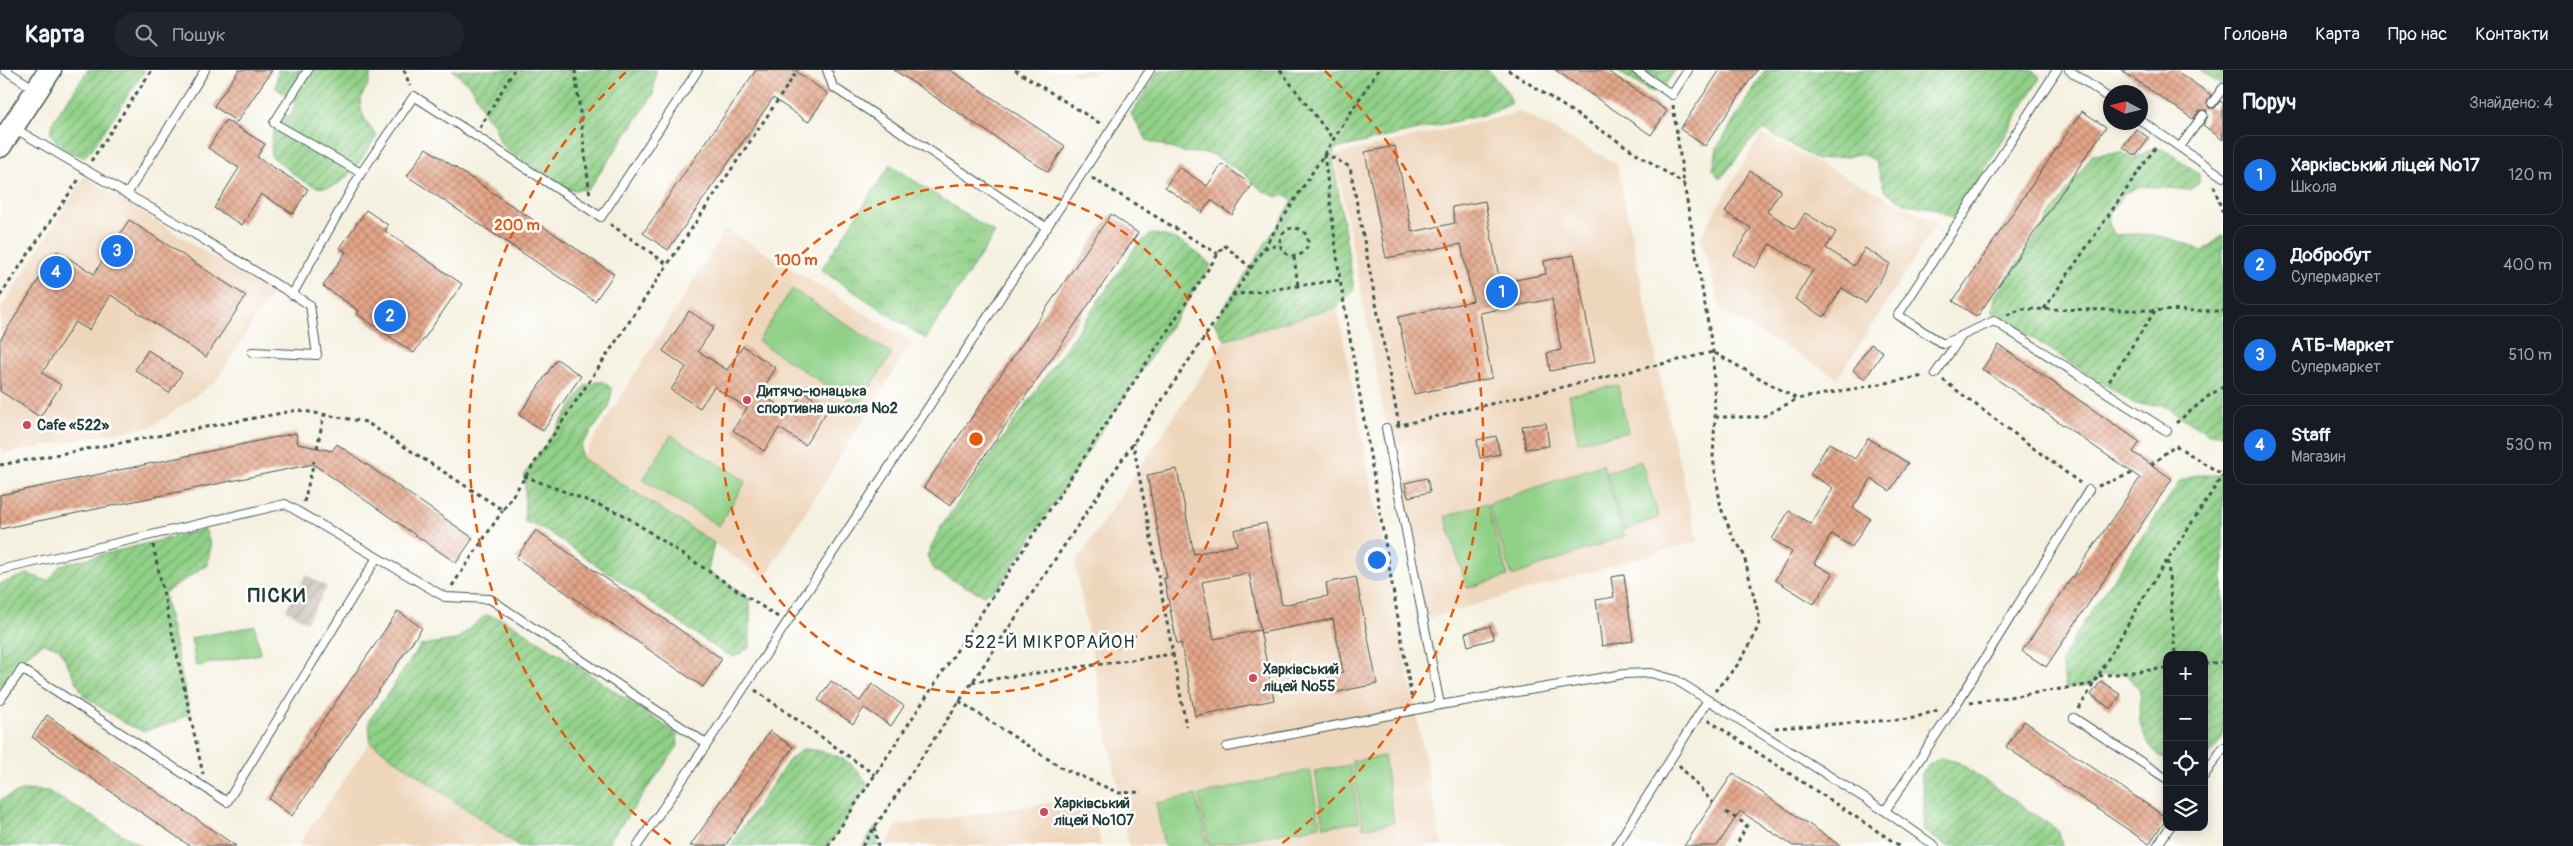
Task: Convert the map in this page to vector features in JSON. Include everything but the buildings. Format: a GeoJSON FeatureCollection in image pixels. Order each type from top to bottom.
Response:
{"type":"FeatureCollection","features":[{"type":"Feature","properties":{"kind":"main road"},"geometry":{"type":"LineString","coordinates":[[0,146],[50,70]]}},
{"type":"Feature","properties":{"kind":"lane"},"geometry":{"type":"LineString","coordinates":[[5,70],[37,90]]}},
{"type":"Feature","properties":{"kind":"lane"},"geometry":{"type":"LineString","coordinates":[[127,194],[205,70]]}},
{"type":"Feature","properties":{"kind":"lane"},"geometry":{"type":"LineString","coordinates":[[308,70],[274,122],[361,173]]}},
{"type":"Feature","properties":{"kind":"lane"},"geometry":{"type":"LineString","coordinates":[[292,295],[361,173],[414,96],[601,217],[698,70]]}},
{"type":"Feature","properties":{"kind":"lane"},"geometry":{"type":"LineString","coordinates":[[827,70],[833,87],[1047,228]]}},
{"type":"Feature","properties":{"kind":"lane"},"geometry":{"type":"LineString","coordinates":[[638,846],[787,623],[1150,70]]}},
{"type":"Feature","properties":{"kind":"lane"},"geometry":{"type":"LineString","coordinates":[[1636,70],[1672,95],[1688,70]]}},
{"type":"Feature","properties":{"kind":"lane"},"geometry":{"type":"LineString","coordinates":[[2057,70],[1898,314],[1943,344],[1994,321],[2167,431]]}},
{"type":"Feature","properties":{"kind":"lane"},"geometry":{"type":"LineString","coordinates":[[2069,70],[2103,94]]}},
{"type":"Feature","properties":{"kind":"lane"},"geometry":{"type":"LineString","coordinates":[[2212,104],[2223,88]]}},
{"type":"Feature","properties":{"kind":"lane"},"geometry":{"type":"LineString","coordinates":[[2180,147],[2203,115]]}},
{"type":"Feature","properties":{"kind":"lane"},"geometry":{"type":"LineString","coordinates":[[2148,125],[2223,177]]}},
{"type":"Feature","properties":{"kind":"lane"},"geometry":{"type":"LineString","coordinates":[[12,127],[310,305],[317,355],[252,352]]}},
{"type":"Feature","properties":{"kind":"lane"},"geometry":{"type":"LineString","coordinates":[[1934,374],[1962,335]]}},
{"type":"Feature","properties":{"kind":"lane"},"geometry":{"type":"LineString","coordinates":[[1386,428],[1440,705]]}},
{"type":"Feature","properties":{"kind":"lane"},"geometry":{"type":"LineString","coordinates":[[1885,811],[1956,705],[2089,490]]}},
{"type":"Feature","properties":{"kind":"lane"},"geometry":{"type":"LineString","coordinates":[[0,570],[285,504],[445,597],[490,599],[707,744]]}},
{"type":"Feature","properties":{"kind":"lane"},"geometry":{"type":"LineString","coordinates":[[0,700],[22,669],[227,802],[376,558]]}},
{"type":"Feature","properties":{"kind":"lane"},"geometry":{"type":"LineString","coordinates":[[1226,747],[1440,705],[1624,674],[1651,673],[1676,680],[1885,811],[1935,846]]}},
{"type":"Feature","properties":{"kind":"lane"},"geometry":{"type":"LineString","coordinates":[[1616,846],[1708,700]]}},
{"type":"Feature","properties":{"kind":"lane"},"geometry":{"type":"LineString","coordinates":[[2074,718],[2163,776]]}},
{"type":"Feature","properties":{"kind":"lane"},"geometry":{"type":"LineString","coordinates":[[2208,770],[2223,748]]}},
{"type":"Feature","properties":{"kind":"lane"},"geometry":{"type":"LineString","coordinates":[[2158,846],[2167,831]]}},
{"type":"Feature","properties":{"kind":"path"},"geometry":{"type":"LineString","coordinates":[[0,296],[152,70]]}},
{"type":"Feature","properties":{"kind":"path"},"geometry":{"type":"LineString","coordinates":[[404,70],[414,96]]}},
{"type":"Feature","properties":{"kind":"path"},"geometry":{"type":"LineString","coordinates":[[475,136],[514,70]]}},
{"type":"Feature","properties":{"kind":"path"},"geometry":{"type":"LineString","coordinates":[[575,70],[592,211]]}},
{"type":"Feature","properties":{"kind":"path"},"geometry":{"type":"LineString","coordinates":[[445,597],[524,476],[798,70]]}},
{"type":"Feature","properties":{"kind":"path"},"geometry":{"type":"LineString","coordinates":[[1016,70],[1110,130]]}},
{"type":"Feature","properties":{"kind":"path"},"geometry":{"type":"LineString","coordinates":[[1280,70],[1333,139]]}},
{"type":"Feature","properties":{"kind":"path"},"geometry":{"type":"LineString","coordinates":[[862,846],[1251,268],[1378,70]]}},
{"type":"Feature","properties":{"kind":"path"},"geometry":{"type":"LineString","coordinates":[[1508,70],[1684,184]]}},
{"type":"Feature","properties":{"kind":"path"},"geometry":{"type":"LineString","coordinates":[[1672,95],[1684,184],[1713,352],[1715,417],[1713,458],[1721,508],[1733,537],[1743,552],[1760,621],[1752,642],[1739,663],[1708,700]]}},
{"type":"Feature","properties":{"kind":"path"},"geometry":{"type":"LineString","coordinates":[[2044,310],[2164,136]]}},
{"type":"Feature","properties":{"kind":"path"},"geometry":{"type":"LineString","coordinates":[[1324,153],[1340,280],[1414,710]]}},
{"type":"Feature","properties":{"kind":"path"},"geometry":{"type":"LineString","coordinates":[[1324,153],[1350,167],[1399,425]]}},
{"type":"Feature","properties":{"kind":"path"},"geometry":{"type":"LineString","coordinates":[[2209,167],[2223,214]]}},
{"type":"Feature","properties":{"kind":"path"},"geometry":{"type":"LineString","coordinates":[[1084,172],[1218,254]]}},
{"type":"Feature","properties":{"kind":"path"},"geometry":{"type":"LineString","coordinates":[[601,217],[667,264]]}},
{"type":"Feature","properties":{"kind":"path"},"geometry":{"type":"LineString","coordinates":[[1297,228],[1305,232],[1309,241],[1307,250],[1294,257],[1285,253],[1280,245],[1282,236],[1288,229],[1297,228]]}},
{"type":"Feature","properties":{"kind":"path"},"geometry":{"type":"LineString","coordinates":[[828,846],[1224,245],[1251,268]]}},
{"type":"Feature","properties":{"kind":"path"},"geometry":{"type":"LineString","coordinates":[[1263,248],[1280,245]]}},
{"type":"Feature","properties":{"kind":"path"},"geometry":{"type":"LineString","coordinates":[[1294,257],[1298,286]]}},
{"type":"Feature","properties":{"kind":"path"},"geometry":{"type":"LineString","coordinates":[[1232,295],[1340,280]]}},
{"type":"Feature","properties":{"kind":"path"},"geometry":{"type":"LineString","coordinates":[[1994,321],[2022,309],[2223,311]]}},
{"type":"Feature","properties":{"kind":"path"},"geometry":{"type":"LineString","coordinates":[[2103,390],[2156,310]]}},
{"type":"Feature","properties":{"kind":"path"},"geometry":{"type":"LineString","coordinates":[[1386,428],[1713,352],[1797,399]]}},
{"type":"Feature","properties":{"kind":"path"},"geometry":{"type":"LineString","coordinates":[[1715,417],[1762,417],[1797,399],[1934,374],[2089,490],[2133,473]]}},
{"type":"Feature","properties":{"kind":"path"},"geometry":{"type":"LineString","coordinates":[[2167,431],[2210,395],[2223,387]]}},
{"type":"Feature","properties":{"kind":"path"},"geometry":{"type":"LineString","coordinates":[[0,465],[298,410],[366,422],[503,510]]}},
{"type":"Feature","properties":{"kind":"path"},"geometry":{"type":"LineString","coordinates":[[317,448],[324,415]]}},
{"type":"Feature","properties":{"kind":"path"},"geometry":{"type":"LineString","coordinates":[[1133,442],[1186,726]]}},
{"type":"Feature","properties":{"kind":"path"},"geometry":{"type":"LineString","coordinates":[[2074,718],[2168,560],[2223,475],[2175,445],[2151,465]]}},
{"type":"Feature","properties":{"kind":"path"},"geometry":{"type":"LineString","coordinates":[[301,514],[314,461]]}},
{"type":"Feature","properties":{"kind":"path"},"geometry":{"type":"LineString","coordinates":[[524,476],[622,514],[787,623]]}},
{"type":"Feature","properties":{"kind":"path"},"geometry":{"type":"LineString","coordinates":[[151,535],[207,790]]}},
{"type":"Feature","properties":{"kind":"path"},"geometry":{"type":"LineString","coordinates":[[2168,560],[2175,651]]}},
{"type":"Feature","properties":{"kind":"path"},"geometry":{"type":"LineString","coordinates":[[972,682],[1173,654]]}},
{"type":"Feature","properties":{"kind":"path"},"geometry":{"type":"LineString","coordinates":[[2208,664],[2223,662]]}},
{"type":"Feature","properties":{"kind":"path"},"geometry":{"type":"LineString","coordinates":[[2098,676],[2163,668]]}},
{"type":"Feature","properties":{"kind":"path"},"geometry":{"type":"LineString","coordinates":[[746,684],[875,775]]}},
{"type":"Feature","properties":{"kind":"path"},"geometry":{"type":"LineString","coordinates":[[1755,730],[1910,718],[1956,705],[2093,684]]}},
{"type":"Feature","properties":{"kind":"path"},"geometry":{"type":"LineString","coordinates":[[959,701],[1062,768],[1119,793],[1141,792]]}},
{"type":"Feature","properties":{"kind":"path"},"geometry":{"type":"LineString","coordinates":[[1699,714],[1900,846]]}},
{"type":"Feature","properties":{"kind":"path"},"geometry":{"type":"LineString","coordinates":[[1672,757],[1713,803]]}},
{"type":"Feature","properties":{"kind":"path"},"geometry":{"type":"LineString","coordinates":[[1726,812],[1747,825],[1736,846]]}},
{"type":"Feature","properties":{"kind":"path"},"geometry":{"type":"LineString","coordinates":[[874,827],[878,846]]}},
{"type":"Feature","properties":{"kind":"shaded area"},"geometry":{"type":"Polygon","coordinates":[[[1069,70],[1104,70],[1092,75],[1078,75],[1069,70]]]}},
{"type":"Feature","properties":{"kind":"shaded area"},"geometry":{"type":"Polygon","coordinates":[[[1521,112],[1617,164],[1669,420],[1698,541],[1423,620],[1335,155],[1521,112]]]}},
{"type":"Feature","properties":{"kind":"shaded area"},"geometry":{"type":"Polygon","coordinates":[[[1761,134],[1937,223],[1838,378],[1721,310],[1700,237],[1761,134]]]}},
{"type":"Feature","properties":{"kind":"shaded area"},"geometry":{"type":"Polygon","coordinates":[[[85,176],[271,294],[216,381],[153,426],[6,453],[0,449],[0,311],[85,176]]]}},
{"type":"Feature","properties":{"kind":"shaded area","name":"Дитячо-юнацька спортивна школа №2"},"geometry":{"type":"Polygon","coordinates":[[[726,229],[912,342],[765,577],[582,458],[726,229]]]}},
{"type":"Feature","properties":{"kind":"shaded area","name":"Харківський ліцей №55"},"geometry":{"type":"Polygon","coordinates":[[[1337,307],[1442,846],[1129,846],[1075,564],[1225,340],[1337,307]]]}},
{"type":"Feature","properties":{"kind":"shaded area"},"geometry":{"type":"Polygon","coordinates":[[[306,575],[327,587],[307,622],[286,610],[306,575]]]}},
{"type":"Feature","properties":{"kind":"shaded area"},"geometry":{"type":"Polygon","coordinates":[[[370,742],[519,846],[298,846],[370,742]]]}},
{"type":"Feature","properties":{"kind":"shaded area","name":"Харківський ліцей №107"},"geometry":{"type":"Polygon","coordinates":[[[1091,797],[1101,846],[885,846],[897,826],[1091,797]]]}},
{"type":"Feature","properties":{"kind":"green space"},"geometry":{"type":"Polygon","coordinates":[[[88,70],[145,70],[92,149],[84,157],[64,148],[56,142],[50,132],[54,120],[88,70]]]}},
{"type":"Feature","properties":{"kind":"green space"},"geometry":{"type":"Polygon","coordinates":[[[278,70],[370,70],[369,82],[362,96],[361,107],[364,118],[377,136],[358,164],[342,181],[333,186],[323,188],[312,185],[296,176],[271,156],[274,130],[280,121],[292,114],[295,102],[276,88],[278,70]]]}},
{"type":"Feature","properties":{"kind":"green space"},"geometry":{"type":"Polygon","coordinates":[[[452,70],[656,70],[653,95],[589,189],[569,190],[509,152],[500,142],[494,124],[486,117],[472,87],[452,70]]]}},
{"type":"Feature","properties":{"kind":"green space"},"geometry":{"type":"Polygon","coordinates":[[[1159,70],[1488,70],[1509,94],[1511,104],[1491,113],[1335,149],[1333,158],[1354,289],[1337,307],[1225,340],[1214,323],[1293,201],[1286,195],[1277,197],[1261,190],[1245,174],[1211,154],[1182,152],[1147,140],[1131,114],[1159,70]]]}},
{"type":"Feature","properties":{"kind":"green space"},"geometry":{"type":"Polygon","coordinates":[[[1615,70],[1675,70],[1663,89],[1651,92],[1615,70]]]}},
{"type":"Feature","properties":{"kind":"green space"},"geometry":{"type":"Polygon","coordinates":[[[1765,70],[2034,70],[2040,78],[1973,189],[1953,218],[1932,208],[1906,204],[1885,191],[1875,160],[1861,154],[1817,160],[1765,130],[1748,144],[1720,179],[1713,170],[1717,148],[1765,70]]]}},
{"type":"Feature","properties":{"kind":"green space"},"geometry":{"type":"Polygon","coordinates":[[[2200,70],[2223,70],[2223,89],[2216,81],[2200,70]]]}},
{"type":"Feature","properties":{"kind":"green space"},"geometry":{"type":"Polygon","coordinates":[[[2155,147],[2169,152],[2199,174],[2199,183],[2190,190],[2141,186],[2123,194],[2108,217],[2110,226],[2115,235],[2140,234],[2160,236],[2203,251],[2223,234],[2223,434],[2209,434],[2162,405],[2135,404],[1992,312],[1996,294],[2092,155],[2120,152],[2134,159],[2155,147]]]}},
{"type":"Feature","properties":{"kind":"green space"},"geometry":{"type":"Polygon","coordinates":[[[890,165],[995,233],[926,339],[821,270],[890,165]]]}},
{"type":"Feature","properties":{"kind":"green space"},"geometry":{"type":"Polygon","coordinates":[[[1152,234],[1177,240],[1211,265],[998,588],[983,595],[935,571],[927,556],[940,528],[1138,244],[1152,234]]]}},
{"type":"Feature","properties":{"kind":"green space"},"geometry":{"type":"Polygon","coordinates":[[[792,289],[892,354],[858,406],[758,341],[792,289]]]}},
{"type":"Feature","properties":{"kind":"green space"},"geometry":{"type":"Polygon","coordinates":[[[596,382],[604,382],[612,389],[609,407],[581,446],[582,458],[714,543],[708,571],[750,599],[750,647],[734,657],[718,649],[546,530],[525,522],[524,476],[585,386],[596,382]]]}},
{"type":"Feature","properties":{"kind":"green space"},"geometry":{"type":"Polygon","coordinates":[[[1618,385],[1628,432],[1578,442],[1569,395],[1618,385]]]}},
{"type":"Feature","properties":{"kind":"green space"},"geometry":{"type":"Polygon","coordinates":[[[671,435],[746,481],[719,526],[643,480],[671,435]]]}},
{"type":"Feature","properties":{"kind":"green space"},"geometry":{"type":"Polygon","coordinates":[[[1641,461],[1659,517],[1624,530],[1607,472],[1641,461]]]}},
{"type":"Feature","properties":{"kind":"green space"},"geometry":{"type":"Polygon","coordinates":[[[1603,464],[1624,536],[1512,576],[1488,504],[1603,464]]]}},
{"type":"Feature","properties":{"kind":"green space"},"geometry":{"type":"Polygon","coordinates":[[[2196,475],[2223,475],[2223,737],[2208,757],[2208,651],[2163,651],[2163,758],[2157,754],[2145,738],[2139,712],[2140,690],[2126,673],[2098,676],[2093,684],[2066,688],[2061,663],[2074,637],[2180,481],[2196,475]]]}},
{"type":"Feature","properties":{"kind":"green space"},"geometry":{"type":"Polygon","coordinates":[[[1486,503],[1508,576],[1467,588],[1445,517],[1486,503]]]}},
{"type":"Feature","properties":{"kind":"green space"},"geometry":{"type":"Polygon","coordinates":[[[205,529],[211,546],[207,565],[164,593],[190,713],[174,722],[143,731],[124,723],[84,696],[59,648],[43,643],[13,666],[0,686],[0,584],[27,574],[48,581],[61,565],[205,529]]]}},
{"type":"Feature","properties":{"kind":"green space"},"geometry":{"type":"Polygon","coordinates":[[[486,615],[504,619],[581,668],[677,734],[678,746],[606,846],[519,846],[370,742],[369,721],[421,645],[456,640],[486,615]]]}},
{"type":"Feature","properties":{"kind":"green space"},"geometry":{"type":"Polygon","coordinates":[[[255,626],[260,654],[196,666],[191,638],[255,626]]]}},
{"type":"Feature","properties":{"kind":"green space"},"geometry":{"type":"Polygon","coordinates":[[[803,749],[832,754],[841,758],[857,769],[868,786],[828,846],[730,846],[789,760],[803,749]]]}},
{"type":"Feature","properties":{"kind":"green space"},"geometry":{"type":"Polygon","coordinates":[[[1384,756],[1394,823],[1363,828],[1352,761],[1384,756]]]}},
{"type":"Feature","properties":{"kind":"green space"},"geometry":{"type":"Polygon","coordinates":[[[1941,758],[1958,762],[2059,831],[2062,846],[1946,846],[1923,830],[1922,775],[1927,767],[1941,758]]]}},
{"type":"Feature","properties":{"kind":"green space"},"geometry":{"type":"Polygon","coordinates":[[[1350,765],[1359,822],[1324,827],[1315,771],[1350,765]]]}},
{"type":"Feature","properties":{"kind":"green space"},"geometry":{"type":"Polygon","coordinates":[[[1310,770],[1320,826],[1209,846],[1199,795],[1310,770]]]}},
{"type":"Feature","properties":{"kind":"green space"},"geometry":{"type":"Polygon","coordinates":[[[23,790],[48,791],[142,846],[0,846],[0,800],[23,790]]]}},
{"type":"Feature","properties":{"kind":"green space"},"geometry":{"type":"Polygon","coordinates":[[[1196,795],[1207,846],[1164,846],[1156,803],[1196,795]]]}},
{"type":"Feature","properties":{"kind":"green space"},"geometry":{"type":"Polygon","coordinates":[[[875,827],[878,846],[862,846],[875,827]]]}},
{"type":"Feature","properties":{"kind":"place","name":"АТБ-Маркет"},"geometry":{"type":"Point","coordinates":[117,251]}},
{"type":"Feature","properties":{"kind":"place","name":"Staff"},"geometry":{"type":"Point","coordinates":[56,272]}},
{"type":"Feature","properties":{"kind":"place","name":"Харківський ліцей №17"},"geometry":{"type":"Point","coordinates":[1502,292]}},
{"type":"Feature","properties":{"kind":"place","name":"Добробут"},"geometry":{"type":"Point","coordinates":[390,316]}},
{"type":"Feature","properties":{"kind":"place","name":"Дитячо-юнацька спортивна школа №2"},"geometry":{"type":"Point","coordinates":[747,400]}},
{"type":"Feature","properties":{"kind":"place","name":"Cafe «522»"},"geometry":{"type":"Point","coordinates":[27,425]}},
{"type":"Feature","properties":{"kind":"place","name":"Харківський ліцей №55"},"geometry":{"type":"Point","coordinates":[1253,678]}},
{"type":"Feature","properties":{"kind":"place","name":"Харківський ліцей №107"},"geometry":{"type":"Point","coordinates":[1044,812]}},
{"type":"Feature","properties":{"kind":"district","name":"ПІСКИ"},"geometry":{"type":"Point","coordinates":[277,595]}},
{"type":"Feature","properties":{"kind":"district","name":"522-Й МІКРОРАЙОН"},"geometry":{"type":"Point","coordinates":[1050,642]}}]}
